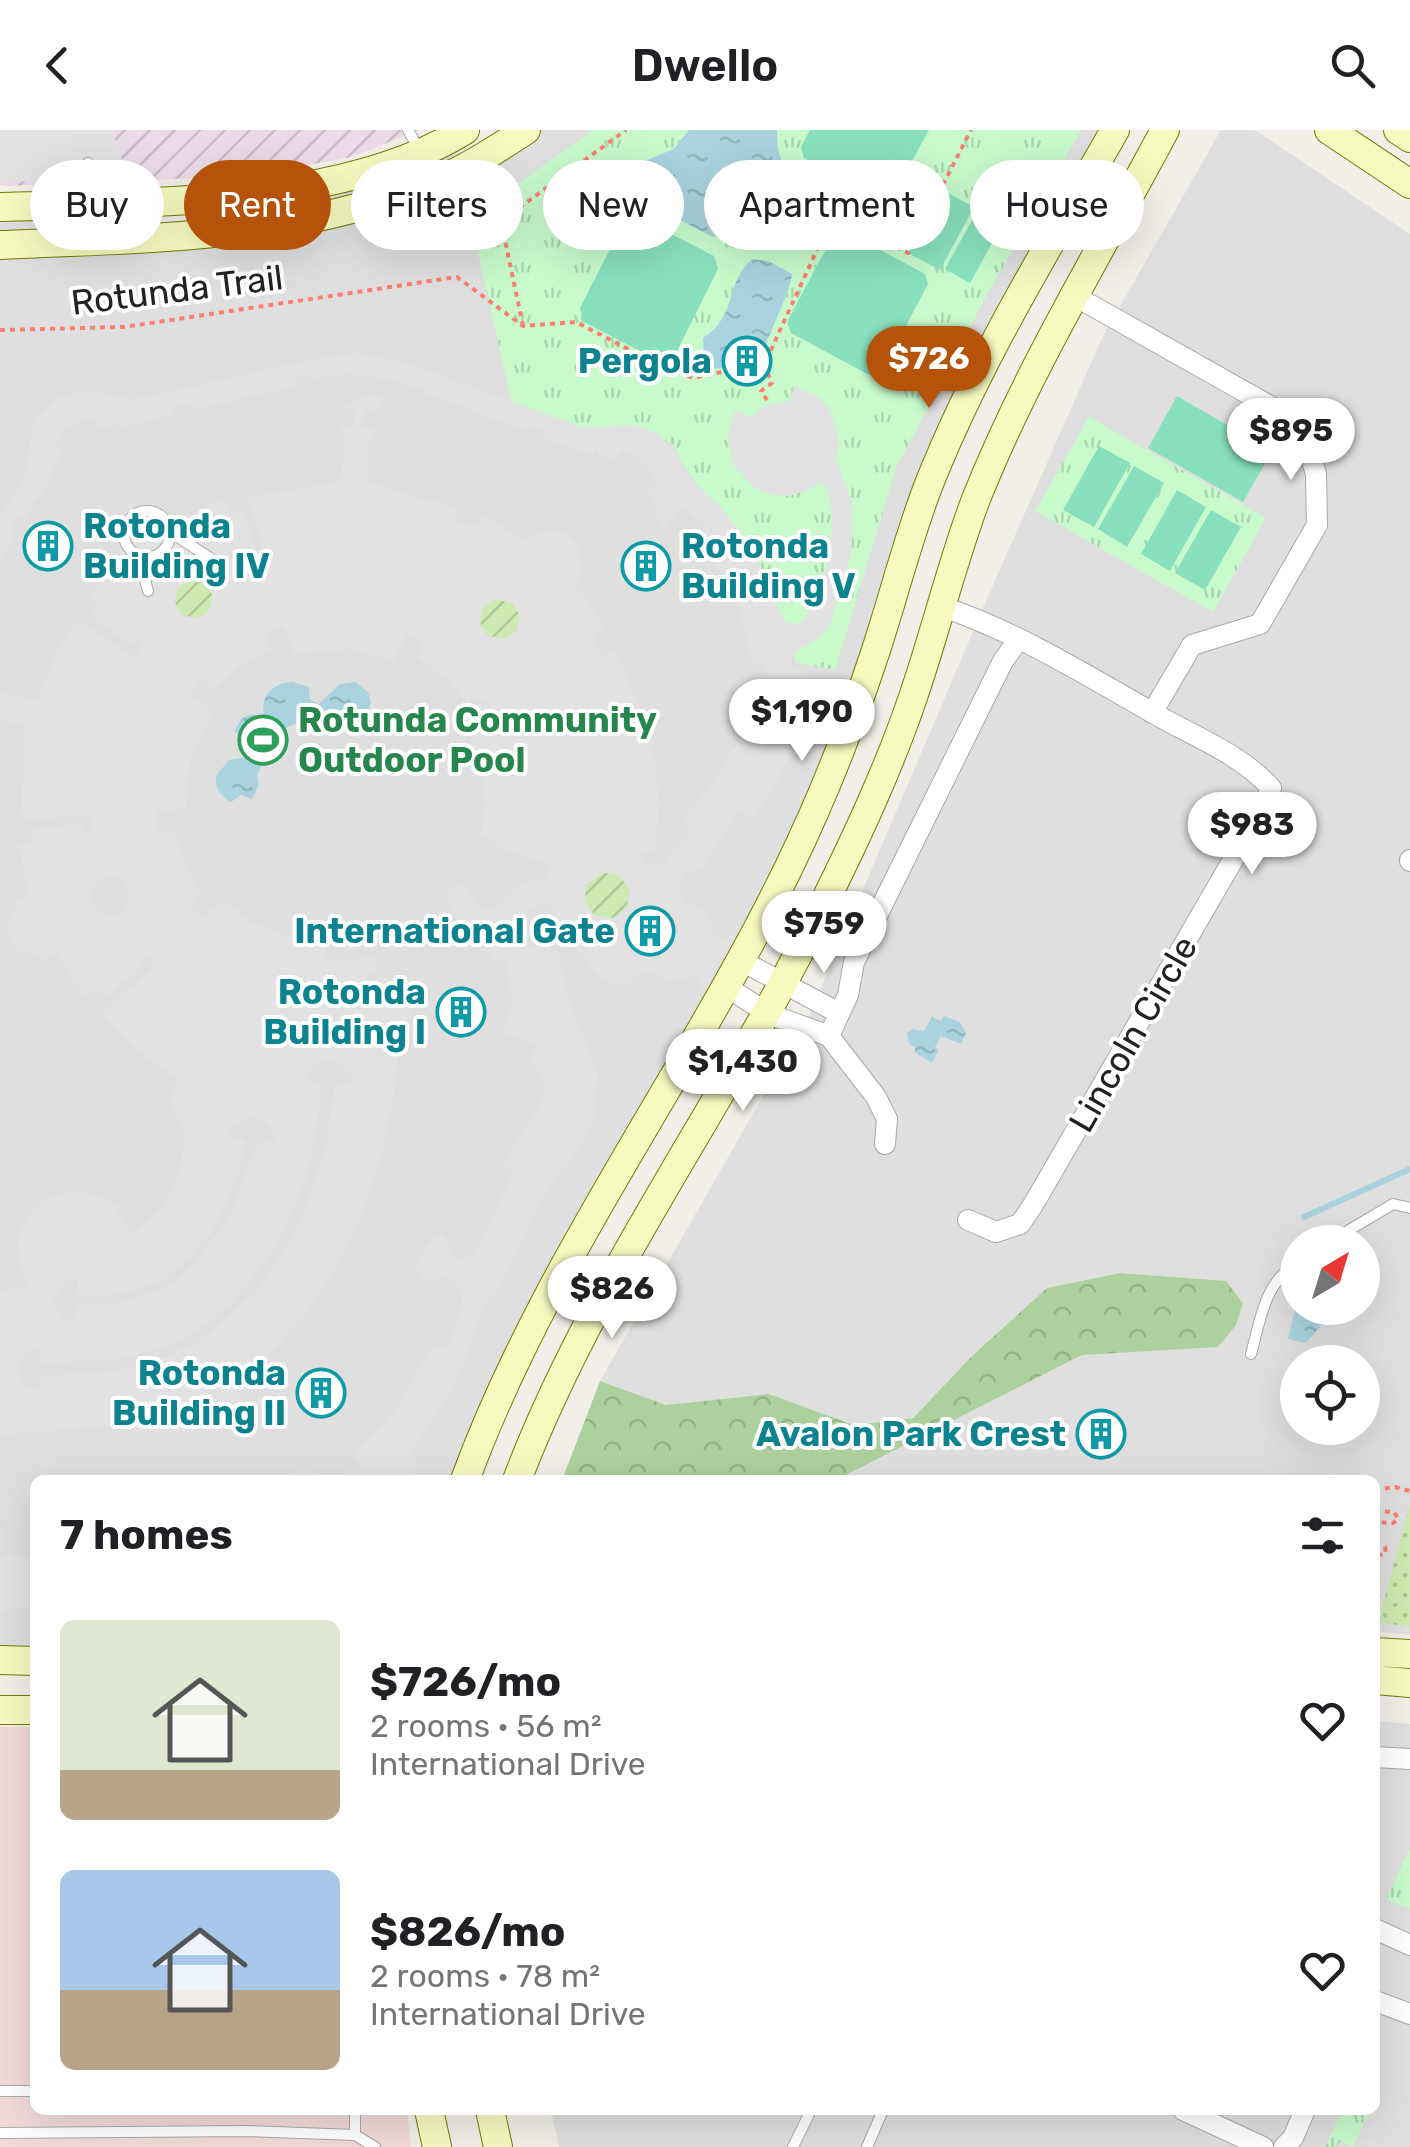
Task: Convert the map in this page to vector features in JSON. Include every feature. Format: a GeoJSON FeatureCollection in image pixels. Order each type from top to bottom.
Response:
{"type":"FeatureCollection","features":[{"type":"Feature","properties":{"kind":"main road"},"geometry":{"type":"LineString","coordinates":[[164,198],[290,190],[370,171],[414,141],[465,130]]}},
{"type":"Feature","properties":{"kind":"main road"},"geometry":{"type":"LineString","coordinates":[[0,245],[231,234],[313,219],[358,208],[450,175],[526,130]]}},
{"type":"Feature","properties":{"kind":"main road"},"geometry":{"type":"LineString","coordinates":[[467,1475],[492,1407],[527,1332],[726,986],[814,813],[876,650],[929,485],[960,413],[998,334],[1114,130]]}},
{"type":"Feature","properties":{"kind":"main road"},"geometry":{"type":"LineString","coordinates":[[519,1475],[589,1322],[769,1014],[878,790],[912,700],[962,539],[997,450],[1165,130]]}},
{"type":"Feature","properties":{"kind":"main road"},"geometry":{"type":"LineString","coordinates":[[1329,130],[1410,184]]}},
{"type":"Feature","properties":{"kind":"main road"},"geometry":{"type":"LineString","coordinates":[[1398,130],[1410,138]]}},
{"type":"Feature","properties":{"kind":"main road"},"geometry":{"type":"LineString","coordinates":[[0,207],[30,206]]}},
{"type":"Feature","properties":{"kind":"main road"},"geometry":{"type":"LineString","coordinates":[[1380,1652],[1410,1654]]}},
{"type":"Feature","properties":{"kind":"main road"},"geometry":{"type":"LineString","coordinates":[[0,1660],[30,1661]]}},
{"type":"Feature","properties":{"kind":"main road"},"geometry":{"type":"LineString","coordinates":[[1380,1680],[1410,1683]]}},
{"type":"Feature","properties":{"kind":"main road"},"geometry":{"type":"LineString","coordinates":[[0,1710],[30,1710]]}},
{"type":"Feature","properties":{"kind":"main road"},"geometry":{"type":"LineString","coordinates":[[429,2115],[437,2147]]}},
{"type":"Feature","properties":{"kind":"main road"},"geometry":{"type":"LineString","coordinates":[[491,2115],[498,2147]]}},
{"type":"Feature","properties":{"kind":"street"},"geometry":{"type":"LineString","coordinates":[[1075,296],[1277,410],[1306,442],[1316,474],[1316,525],[1260,624],[1192,645],[1152,712]]}},
{"type":"Feature","properties":{"kind":"street","name":"Lincoln Circle"},"geometry":{"type":"LineString","coordinates":[[942,606],[1019,639],[1152,712],[1256,770],[1270,788],[1263,808],[1034,1205],[1020,1224],[996,1232],[968,1220]]}},
{"type":"Feature","properties":{"kind":"street"},"geometry":{"type":"LineString","coordinates":[[829,1036],[848,995],[854,962],[1003,661],[1019,639]]}},
{"type":"Feature","properties":{"kind":"street"},"geometry":{"type":"LineString","coordinates":[[740,960],[839,1012]]}},
{"type":"Feature","properties":{"kind":"street"},"geometry":{"type":"LineString","coordinates":[[726,986],[769,1014],[829,1036],[876,1098],[887,1119],[885,1144]]}},
{"type":"Feature","properties":{"kind":"street"},"geometry":{"type":"LineString","coordinates":[[1380,1756],[1410,1759]]}},
{"type":"Feature","properties":{"kind":"street"},"geometry":{"type":"LineString","coordinates":[[1380,1931],[1410,1945]]}},
{"type":"Feature","properties":{"kind":"street"},"geometry":{"type":"LineString","coordinates":[[1380,2003],[1410,2014]]}},
{"type":"Feature","properties":{"kind":"street"},"geometry":{"type":"LineString","coordinates":[[1194,2115],[1263,2147]]}},
{"type":"Feature","properties":{"kind":"street"},"geometry":{"type":"LineString","coordinates":[[1284,2147],[1293,2138],[1303,2115]]}},
{"type":"Feature","properties":{"kind":"lane"},"geometry":{"type":"LineString","coordinates":[[170,530],[162,551],[148,557],[129,548],[124,534],[134,515],[149,511],[210,558]]}},
{"type":"Feature","properties":{"kind":"lane"},"geometry":{"type":"LineString","coordinates":[[138,555],[148,592]]}},
{"type":"Feature","properties":{"kind":"lane"},"geometry":{"type":"LineString","coordinates":[[1358,1225],[1393,1204],[1410,1208]]}},
{"type":"Feature","properties":{"kind":"lane"},"geometry":{"type":"LineString","coordinates":[[1251,1354],[1270,1288],[1280,1273]]}},
{"type":"Feature","properties":{"kind":"lane"},"geometry":{"type":"LineString","coordinates":[[0,2091],[30,2092]]}},
{"type":"Feature","properties":{"kind":"lane"},"geometry":{"type":"LineString","coordinates":[[355,2115],[355,2135]]}},
{"type":"Feature","properties":{"kind":"lane"},"geometry":{"type":"LineString","coordinates":[[793,2147],[809,2115]]}},
{"type":"Feature","properties":{"kind":"lane"},"geometry":{"type":"LineString","coordinates":[[867,2147],[880,2115]]}},
{"type":"Feature","properties":{"kind":"lane"},"geometry":{"type":"LineString","coordinates":[[0,2133],[246,2131],[355,2135],[375,2147]]}},
{"type":"Feature","properties":{"kind":"path"},"geometry":{"type":"LineString","coordinates":[[626,130],[501,221],[523,326],[576,322],[693,378],[740,368]]}},
{"type":"Feature","properties":{"kind":"path"},"geometry":{"type":"LineString","coordinates":[[950,171],[971,130]]}},
{"type":"Feature","properties":{"kind":"path"},"geometry":{"type":"LineString","coordinates":[[768,400],[762,391],[772,383],[764,365],[816,250]]}},
{"type":"Feature","properties":{"kind":"path","name":"Rotunda Trail"},"geometry":{"type":"LineString","coordinates":[[0,330],[124,328],[457,277],[523,326]]}},
{"type":"Feature","properties":{"kind":"path"},"geometry":{"type":"LineString","coordinates":[[1380,1489],[1395,1487],[1410,1492]]}},
{"type":"Feature","properties":{"kind":"path"},"geometry":{"type":"LineString","coordinates":[[1380,1511],[1394,1512],[1398,1518],[1393,1523],[1380,1522]]}},
{"type":"Feature","properties":{"kind":"shaded area"},"geometry":{"type":"Polygon","coordinates":[[[0,130],[420,130],[351,157],[331,161],[184,160],[184,179],[164,179],[164,160],[30,160],[30,185],[0,185],[0,130]]]}},
{"type":"Feature","properties":{"kind":"shaded area"},"geometry":{"type":"Polygon","coordinates":[[[0,130],[112,130],[122,160],[30,160],[30,181],[0,182],[0,130]]]}},
{"type":"Feature","properties":{"kind":"shaded area"},"geometry":{"type":"Polygon","coordinates":[[[524,130],[1116,130],[1100,160],[970,160],[970,250],[1053,250],[929,485],[814,813],[548,1295],[485,1475],[30,1475],[30,1661],[0,1660],[0,217],[30,219],[30,250],[164,250],[164,228],[184,230],[184,250],[331,250],[331,198],[351,191],[351,250],[523,250],[523,160],[439,160],[524,130]]]}},
{"type":"Feature","properties":{"kind":"shaded area"},"geometry":{"type":"Polygon","coordinates":[[[1221,130],[1255,130],[1410,234],[1410,1635],[1380,1632],[1380,1475],[846,1475],[1082,1355],[1111,1352],[1171,1277],[1120,1273],[1047,1288],[973,1355],[913,1418],[854,1425],[769,1394],[666,1405],[600,1381],[809,1016],[1104,334],[1221,130]]]}},
{"type":"Feature","properties":{"kind":"shaded area"},"geometry":{"type":"Polygon","coordinates":[[[358,353],[406,363],[582,427],[632,425],[658,433],[690,479],[740,530],[761,565],[782,617],[795,624],[802,622],[811,608],[827,566],[833,517],[827,490],[822,481],[789,496],[755,488],[733,465],[728,433],[735,411],[750,417],[767,405],[789,401],[794,386],[818,397],[830,409],[839,441],[836,460],[851,500],[850,558],[831,621],[822,636],[795,652],[791,659],[792,668],[807,670],[797,738],[778,782],[752,820],[739,810],[701,869],[685,873],[678,886],[684,903],[702,908],[717,937],[728,939],[737,931],[702,994],[701,980],[693,975],[667,983],[646,973],[627,987],[610,983],[595,973],[565,935],[551,905],[540,903],[525,916],[521,930],[530,947],[542,952],[557,949],[570,1002],[598,1073],[594,1117],[582,1143],[544,1196],[503,1281],[483,1308],[449,1396],[413,1449],[418,1468],[411,1475],[338,1475],[360,1468],[352,1455],[395,1411],[431,1347],[449,1344],[462,1306],[461,1292],[445,1278],[422,1282],[416,1267],[428,1242],[443,1234],[454,1258],[466,1258],[476,1251],[514,1171],[503,1163],[541,1104],[544,1082],[528,1062],[537,1047],[503,1035],[514,993],[506,971],[509,968],[501,957],[493,962],[482,942],[476,945],[456,918],[460,914],[455,914],[446,902],[449,898],[442,896],[462,882],[480,907],[493,910],[522,883],[547,877],[548,863],[497,847],[497,842],[481,836],[482,773],[467,727],[493,712],[485,700],[476,699],[468,704],[446,678],[418,658],[423,648],[420,640],[406,634],[394,661],[347,649],[293,655],[284,626],[270,631],[266,638],[270,649],[240,666],[215,689],[206,681],[199,681],[189,694],[213,712],[191,758],[185,809],[156,812],[157,829],[174,831],[187,868],[202,894],[193,900],[192,908],[201,919],[224,900],[255,925],[297,940],[326,945],[327,961],[373,957],[377,971],[367,975],[369,981],[388,977],[410,997],[412,1016],[402,1036],[383,1042],[383,1048],[398,1046],[396,1082],[383,1152],[369,1197],[341,1259],[317,1299],[270,1355],[248,1372],[252,1385],[243,1386],[240,1405],[227,1416],[211,1420],[195,1413],[190,1420],[180,1409],[122,1425],[0,1435],[0,1291],[27,1285],[17,1252],[19,1233],[28,1215],[48,1197],[80,1190],[109,1200],[119,1208],[117,1211],[132,1234],[164,1206],[181,1166],[184,1139],[170,1104],[178,1080],[133,1047],[101,1014],[152,968],[150,958],[137,953],[144,965],[106,997],[96,990],[84,996],[57,955],[40,960],[39,956],[20,951],[11,940],[9,919],[18,906],[15,902],[26,895],[27,886],[19,845],[31,841],[33,828],[83,824],[87,837],[92,820],[86,815],[21,820],[25,726],[0,718],[0,692],[36,701],[56,654],[78,619],[131,656],[137,656],[143,638],[132,646],[92,617],[97,604],[89,596],[123,559],[118,534],[125,517],[136,509],[165,509],[177,521],[223,499],[231,512],[243,510],[257,558],[246,565],[263,565],[266,560],[248,497],[341,482],[345,440],[340,426],[353,426],[355,409],[342,408],[364,396],[378,395],[386,400],[376,411],[364,409],[363,427],[374,428],[375,434],[369,443],[370,483],[459,509],[454,521],[469,527],[477,526],[482,516],[527,541],[539,532],[556,531],[568,535],[578,545],[582,572],[575,585],[606,627],[596,633],[594,642],[602,656],[616,649],[646,723],[659,805],[655,851],[640,853],[647,865],[662,864],[692,832],[682,821],[708,789],[742,735],[754,739],[762,720],[767,663],[752,664],[740,611],[721,572],[696,538],[706,527],[683,507],[663,530],[655,512],[661,509],[647,489],[657,484],[638,457],[621,451],[617,461],[598,454],[596,449],[593,456],[561,444],[560,437],[557,443],[543,438],[545,432],[539,428],[528,427],[526,431],[484,416],[483,410],[480,414],[466,409],[465,403],[462,407],[424,393],[424,385],[422,389],[352,374],[314,380],[311,375],[302,374],[295,378],[297,386],[257,395],[253,390],[254,396],[238,399],[236,394],[235,401],[191,410],[190,406],[179,405],[173,408],[174,415],[159,418],[155,412],[156,419],[121,427],[119,419],[117,424],[98,429],[95,418],[77,422],[63,432],[55,446],[63,452],[52,470],[48,470],[54,474],[35,503],[28,503],[33,507],[25,519],[20,516],[15,522],[12,532],[16,535],[0,560],[0,517],[24,478],[34,420],[57,399],[87,390],[132,400],[318,358],[358,353]],[[190,580],[178,588],[174,602],[182,615],[197,618],[209,611],[213,596],[205,583],[190,580]],[[497,599],[483,608],[479,623],[488,636],[504,639],[516,631],[520,616],[513,604],[497,599]],[[604,872],[586,885],[585,901],[594,915],[614,918],[627,907],[629,889],[620,876],[604,872]],[[106,876],[94,884],[91,899],[99,912],[115,916],[126,908],[130,891],[121,879],[106,876]],[[324,1060],[313,1064],[307,1082],[322,1082],[306,1180],[276,1247],[232,1304],[183,1340],[130,1358],[41,1364],[40,1351],[33,1347],[19,1365],[19,1376],[26,1386],[38,1390],[41,1376],[114,1371],[160,1360],[201,1340],[254,1293],[303,1214],[325,1151],[335,1084],[351,1079],[341,1063],[324,1060]],[[250,1117],[230,1129],[231,1137],[246,1140],[239,1173],[218,1222],[191,1258],[162,1280],[121,1294],[77,1296],[78,1280],[65,1281],[54,1299],[63,1319],[74,1322],[78,1303],[115,1303],[152,1293],[194,1264],[229,1218],[257,1143],[274,1142],[267,1123],[250,1117]]]}},
{"type":"Feature","properties":{"kind":"shaded area"},"geometry":{"type":"Polygon","coordinates":[[[301,1465],[324,1475],[293,1475],[301,1465]]]}},
{"type":"Feature","properties":{"kind":"shaded area"},"geometry":{"type":"Polygon","coordinates":[[[30,1554],[30,1607],[0,1610],[0,1556],[30,1554]]]}},
{"type":"Feature","properties":{"kind":"shaded area"},"geometry":{"type":"Polygon","coordinates":[[[1380,1721],[1410,1724],[1410,2147],[559,2147],[552,2115],[1380,2115],[1380,1721]]]}},
{"type":"Feature","properties":{"kind":"shaded area"},"geometry":{"type":"Polygon","coordinates":[[[0,1727],[30,1727],[30,2115],[408,2115],[411,2147],[0,2147],[0,1727]]]}},
{"type":"Feature","properties":{"kind":"green space"},"geometry":{"type":"Polygon","coordinates":[[[593,130],[1081,130],[1064,160],[970,160],[970,250],[1012,250],[896,468],[835,670],[796,662],[753,553],[735,525],[688,472],[673,444],[632,426],[592,434],[512,404],[477,250],[523,250],[523,180],[543,166],[543,250],[684,250],[684,160],[551,160],[593,130]]]}},
{"type":"Feature","properties":{"kind":"green space"},"geometry":{"type":"Polygon","coordinates":[[[810,130],[929,130],[912,160],[808,160],[801,147],[810,130]]]}},
{"type":"Feature","properties":{"kind":"green space"},"geometry":{"type":"Polygon","coordinates":[[[950,194],[970,205],[970,214],[940,270],[908,253],[950,250],[950,194]]]}},
{"type":"Feature","properties":{"kind":"green space"},"geometry":{"type":"Polygon","coordinates":[[[970,224],[970,250],[988,250],[970,283],[945,269],[970,224]]]}},
{"type":"Feature","properties":{"kind":"green space"},"geometry":{"type":"Polygon","coordinates":[[[684,241],[714,256],[718,269],[674,357],[661,362],[584,322],[580,308],[610,250],[684,250],[684,241]]]}},
{"type":"Feature","properties":{"kind":"green space"},"geometry":{"type":"Polygon","coordinates":[[[826,250],[880,250],[925,274],[928,284],[882,371],[871,376],[791,333],[787,322],[826,250]]]}},
{"type":"Feature","properties":{"kind":"green space"},"geometry":{"type":"Polygon","coordinates":[[[1177,396],[1272,451],[1243,502],[1148,448],[1177,396]]]}},
{"type":"Feature","properties":{"kind":"green space"},"geometry":{"type":"Polygon","coordinates":[[[1089,417],[1266,518],[1213,612],[1035,511],[1089,417]]]}},
{"type":"Feature","properties":{"kind":"green space"},"geometry":{"type":"Polygon","coordinates":[[[1099,446],[1130,463],[1094,527],[1063,510],[1099,446]]]}},
{"type":"Feature","properties":{"kind":"green space"},"geometry":{"type":"Polygon","coordinates":[[[1134,466],[1164,483],[1127,547],[1098,529],[1134,466]]]}},
{"type":"Feature","properties":{"kind":"green space"},"geometry":{"type":"Polygon","coordinates":[[[1177,490],[1206,507],[1170,571],[1141,554],[1177,490]]]}},
{"type":"Feature","properties":{"kind":"green space"},"geometry":{"type":"Polygon","coordinates":[[[1211,510],[1241,527],[1205,590],[1175,573],[1211,510]]]}},
{"type":"Feature","properties":{"kind":"green space"},"geometry":{"type":"Polygon","coordinates":[[[194,580],[208,585],[213,599],[208,613],[194,618],[180,613],[175,599],[180,585],[194,580]]]}},
{"type":"Feature","properties":{"kind":"green space"},"geometry":{"type":"Polygon","coordinates":[[[500,599],[514,605],[520,619],[514,633],[500,639],[486,633],[480,619],[486,605],[500,599]]]}},
{"type":"Feature","properties":{"kind":"green space"},"geometry":{"type":"Polygon","coordinates":[[[607,873],[623,880],[630,896],[623,912],[607,919],[591,912],[584,896],[591,880],[607,873]]]}},
{"type":"Feature","properties":{"kind":"green space"},"geometry":{"type":"Polygon","coordinates":[[[1120,1273],[1226,1281],[1243,1303],[1236,1325],[1218,1347],[1082,1355],[846,1475],[564,1475],[600,1381],[666,1405],[769,1394],[854,1425],[913,1418],[973,1355],[1047,1288],[1120,1273]]]}},
{"type":"Feature","properties":{"kind":"green space"},"geometry":{"type":"Polygon","coordinates":[[[1410,1503],[1410,1626],[1380,1623],[1410,1503]]]}},
{"type":"Feature","properties":{"kind":"green space"},"geometry":{"type":"Polygon","coordinates":[[[1410,1851],[1410,1909],[1386,1899],[1410,1851]]]}},
{"type":"Feature","properties":{"kind":"green space"},"geometry":{"type":"Polygon","coordinates":[[[1340,2115],[1368,2115],[1353,2147],[1340,2141],[1337,2147],[1325,2147],[1340,2115]]]}},
{"type":"Feature","properties":{"kind":"water"},"geometry":{"type":"Polygon","coordinates":[[[689,130],[777,130],[782,160],[704,160],[704,232],[684,222],[684,160],[647,160],[674,149],[689,130]]]}},
{"type":"Feature","properties":{"kind":"water"},"geometry":{"type":"Polygon","coordinates":[[[752,259],[768,261],[792,274],[788,290],[764,351],[733,367],[711,369],[704,361],[703,338],[722,319],[743,269],[752,259]]]}},
{"type":"Feature","properties":{"kind":"water","name":"Rotunda Community Outdoor Pool"},"geometry":{"type":"Polygon","coordinates":[[[292,682],[309,687],[310,700],[319,704],[340,684],[355,682],[368,692],[368,714],[355,716],[349,726],[291,726],[278,738],[272,755],[259,770],[259,785],[252,799],[241,795],[231,802],[219,791],[216,776],[229,760],[246,757],[251,746],[247,738],[234,732],[241,719],[264,713],[264,700],[270,691],[292,682]]]}},
{"type":"Feature","properties":{"kind":"water"},"geometry":{"type":"Polygon","coordinates":[[[944,1016],[960,1022],[966,1033],[961,1044],[941,1036],[932,1063],[914,1052],[916,1047],[909,1044],[907,1033],[913,1029],[924,1031],[932,1017],[941,1021],[944,1016]]]}},
{"type":"Feature","properties":{"kind":"water"},"geometry":{"type":"Polygon","coordinates":[[[1291,1325],[1321,1325],[1306,1343],[1288,1339],[1291,1325]]]}},
{"type":"Feature","properties":{"kind":"waterway"},"geometry":{"type":"LineString","coordinates":[[1304,1217],[1410,1169]]}},
{"type":"Feature","properties":{"kind":"place","name":"Pergola"},"geometry":{"type":"Point","coordinates":[747,361]}},
{"type":"Feature","properties":{"kind":"place","name":"Rotonda Building IV"},"geometry":{"type":"Point","coordinates":[48,546]}},
{"type":"Feature","properties":{"kind":"place","name":"Rotonda Building V"},"geometry":{"type":"Point","coordinates":[646,566]}},
{"type":"Feature","properties":{"kind":"place","name":"Rotunda Community Outdoor Pool"},"geometry":{"type":"Point","coordinates":[263,740]}},
{"type":"Feature","properties":{"kind":"place","name":"International Gate"},"geometry":{"type":"Point","coordinates":[650,931]}},
{"type":"Feature","properties":{"kind":"place","name":"Rotonda Building I"},"geometry":{"type":"Point","coordinates":[461,1012]}},
{"type":"Feature","properties":{"kind":"place","name":"Rotonda Building II"},"geometry":{"type":"Point","coordinates":[321,1393]}},
{"type":"Feature","properties":{"kind":"place","name":"Avalon Park Crest"},"geometry":{"type":"Point","coordinates":[1101,1434]}}]}
